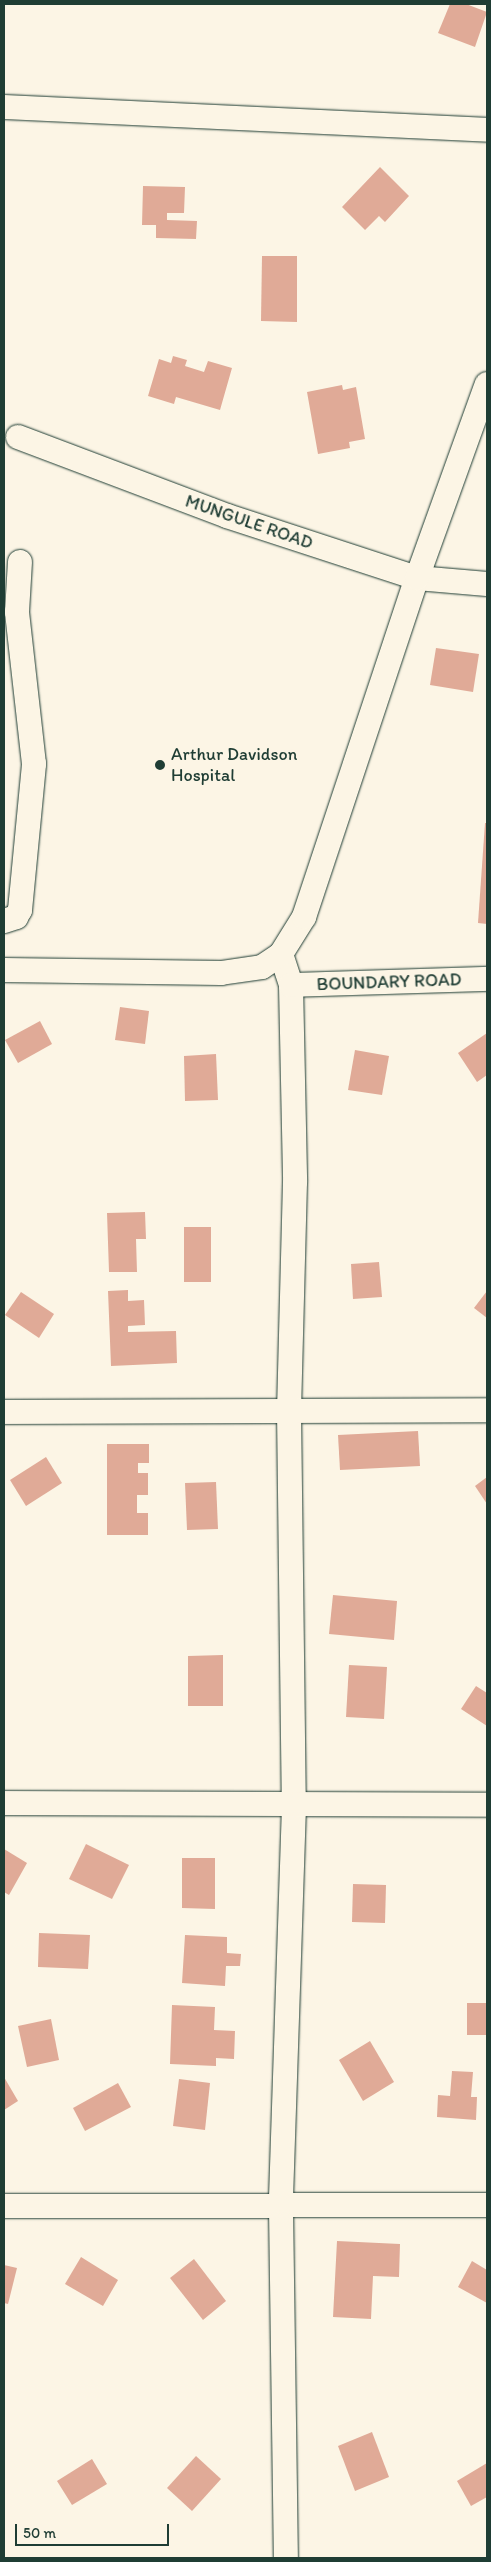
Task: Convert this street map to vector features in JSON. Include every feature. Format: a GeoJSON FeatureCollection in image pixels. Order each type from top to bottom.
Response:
{"type":"FeatureCollection","features":[{"type":"Feature","properties":{"kind":"street"},"geometry":{"type":"LineString","coordinates":[[4,107],[487,130]]}},
{"type":"Feature","properties":{"kind":"street"},"geometry":{"type":"LineString","coordinates":[[4,970],[221,973],[262,967],[281,954],[304,917],[417,578],[487,384]]}},
{"type":"Feature","properties":{"kind":"street","name":"MUNGULE ROAD"},"geometry":{"type":"LineString","coordinates":[[18,437],[227,516],[417,578],[487,584]]}},
{"type":"Feature","properties":{"kind":"street"},"geometry":{"type":"LineString","coordinates":[[4,920],[16,917],[20,910],[34,764],[17,612],[20,562]]}},
{"type":"Feature","properties":{"kind":"street"},"geometry":{"type":"LineString","coordinates":[[281,954],[290,985],[295,1182],[290,1410],[294,1806],[281,2208],[286,2558]]}},
{"type":"Feature","properties":{"kind":"street","name":"BOUNDARY ROAD"},"geometry":{"type":"LineString","coordinates":[[290,985],[487,978]]}},
{"type":"Feature","properties":{"kind":"street"},"geometry":{"type":"LineString","coordinates":[[4,1412],[487,1410]]}},
{"type":"Feature","properties":{"kind":"street"},"geometry":{"type":"LineString","coordinates":[[4,1803],[294,1806],[487,1805]]}},
{"type":"Feature","properties":{"kind":"street"},"geometry":{"type":"LineString","coordinates":[[4,2206],[281,2208],[487,2205]]}},
{"type":"Feature","properties":{"kind":"building"},"geometry":{"type":"Polygon","coordinates":[[[450,4],[466,4],[487,12],[475,47],[438,33],[450,4]]]}},
{"type":"Feature","properties":{"kind":"building"},"geometry":{"type":"Polygon","coordinates":[[[380,167],[409,196],[385,222],[379,216],[365,230],[342,207],[380,167]]]}},
{"type":"Feature","properties":{"kind":"building"},"geometry":{"type":"Polygon","coordinates":[[[143,186],[185,187],[184,213],[167,213],[167,220],[197,221],[196,239],[156,238],[156,225],[142,225],[143,186]]]}},
{"type":"Feature","properties":{"kind":"building"},"geometry":{"type":"Polygon","coordinates":[[[262,256],[297,256],[297,322],[261,321],[262,256]]]}},
{"type":"Feature","properties":{"kind":"building"},"geometry":{"type":"Polygon","coordinates":[[[173,356],[187,360],[185,366],[204,372],[208,361],[232,368],[220,410],[176,397],[174,404],[148,396],[159,359],[171,363],[173,356]]]}},
{"type":"Feature","properties":{"kind":"building"},"geometry":{"type":"Polygon","coordinates":[[[342,385],[343,390],[356,387],[365,439],[349,442],[350,448],[318,454],[307,392],[342,385]]]}},
{"type":"Feature","properties":{"kind":"building"},"geometry":{"type":"Polygon","coordinates":[[[436,648],[479,654],[473,692],[430,685],[436,648]]]}},
{"type":"Feature","properties":{"kind":"building"},"geometry":{"type":"Polygon","coordinates":[[[485,823],[487,823],[487,924],[478,923],[485,823]]]}},
{"type":"Feature","properties":{"kind":"building"},"geometry":{"type":"Polygon","coordinates":[[[120,1007],[149,1011],[145,1044],[115,1040],[120,1007]]]}},
{"type":"Feature","properties":{"kind":"building"},"geometry":{"type":"Polygon","coordinates":[[[40,1021],[52,1044],[18,1063],[5,1040],[40,1021]]]}},
{"type":"Feature","properties":{"kind":"building"},"geometry":{"type":"Polygon","coordinates":[[[487,1033],[487,1075],[477,1082],[458,1053],[487,1033]]]}},
{"type":"Feature","properties":{"kind":"building"},"geometry":{"type":"Polygon","coordinates":[[[355,1050],[389,1056],[382,1095],[348,1090],[355,1050]]]}},
{"type":"Feature","properties":{"kind":"building"},"geometry":{"type":"Polygon","coordinates":[[[216,1054],[218,1100],[185,1101],[184,1056],[216,1054]]]}},
{"type":"Feature","properties":{"kind":"building"},"geometry":{"type":"Polygon","coordinates":[[[145,1212],[146,1239],[136,1239],[137,1272],[109,1272],[107,1213],[145,1212]]]}},
{"type":"Feature","properties":{"kind":"building"},"geometry":{"type":"Polygon","coordinates":[[[184,1227],[211,1227],[211,1282],[184,1282],[184,1227]]]}},
{"type":"Feature","properties":{"kind":"building"},"geometry":{"type":"Polygon","coordinates":[[[379,1262],[382,1297],[353,1299],[351,1264],[379,1262]]]}},
{"type":"Feature","properties":{"kind":"building"},"geometry":{"type":"Polygon","coordinates":[[[128,1290],[128,1301],[144,1300],[145,1325],[128,1326],[128,1332],[176,1331],[177,1363],[111,1366],[108,1291],[128,1290]]]}},
{"type":"Feature","properties":{"kind":"building"},"geometry":{"type":"Polygon","coordinates":[[[487,1291],[487,1318],[474,1308],[487,1291]]]}},
{"type":"Feature","properties":{"kind":"building"},"geometry":{"type":"Polygon","coordinates":[[[21,1292],[54,1314],[39,1338],[5,1315],[21,1292]]]}},
{"type":"Feature","properties":{"kind":"building"},"geometry":{"type":"Polygon","coordinates":[[[418,1431],[420,1466],[340,1470],[338,1435],[418,1431]]]}},
{"type":"Feature","properties":{"kind":"building"},"geometry":{"type":"Polygon","coordinates":[[[107,1444],[149,1444],[149,1463],[138,1463],[138,1473],[148,1473],[148,1495],[137,1495],[137,1513],[148,1513],[148,1535],[107,1535],[107,1444]]]}},
{"type":"Feature","properties":{"kind":"building"},"geometry":{"type":"Polygon","coordinates":[[[46,1457],[62,1483],[26,1506],[10,1480],[46,1457]]]}},
{"type":"Feature","properties":{"kind":"building"},"geometry":{"type":"Polygon","coordinates":[[[487,1477],[487,1504],[475,1486],[487,1477]]]}},
{"type":"Feature","properties":{"kind":"building"},"geometry":{"type":"Polygon","coordinates":[[[216,1482],[218,1529],[187,1530],[185,1483],[216,1482]]]}},
{"type":"Feature","properties":{"kind":"building"},"geometry":{"type":"Polygon","coordinates":[[[333,1595],[397,1601],[394,1640],[329,1634],[333,1595]]]}},
{"type":"Feature","properties":{"kind":"building"},"geometry":{"type":"Polygon","coordinates":[[[223,1655],[223,1706],[188,1706],[188,1656],[223,1655]]]}},
{"type":"Feature","properties":{"kind":"building"},"geometry":{"type":"Polygon","coordinates":[[[349,1665],[387,1667],[384,1719],[346,1717],[349,1665]]]}},
{"type":"Feature","properties":{"kind":"building"},"geometry":{"type":"Polygon","coordinates":[[[476,1686],[487,1693],[487,1726],[461,1709],[476,1686]]]}},
{"type":"Feature","properties":{"kind":"building"},"geometry":{"type":"Polygon","coordinates":[[[86,1844],[129,1865],[112,1899],[69,1879],[86,1844]]]}},
{"type":"Feature","properties":{"kind":"building"},"geometry":{"type":"Polygon","coordinates":[[[4,1849],[27,1863],[9,1895],[4,1892],[4,1849]]]}},
{"type":"Feature","properties":{"kind":"building"},"geometry":{"type":"Polygon","coordinates":[[[182,1858],[215,1858],[215,1909],[182,1908],[182,1858]]]}},
{"type":"Feature","properties":{"kind":"building"},"geometry":{"type":"Polygon","coordinates":[[[353,1884],[386,1885],[385,1923],[352,1922],[353,1884]]]}},
{"type":"Feature","properties":{"kind":"building"},"geometry":{"type":"Polygon","coordinates":[[[39,1933],[90,1935],[88,1969],[38,1967],[39,1933]]]}},
{"type":"Feature","properties":{"kind":"building"},"geometry":{"type":"Polygon","coordinates":[[[185,1935],[227,1937],[227,1953],[241,1954],[240,1966],[226,1966],[225,1986],[182,1983],[185,1935]]]}},
{"type":"Feature","properties":{"kind":"building"},"geometry":{"type":"Polygon","coordinates":[[[467,2003],[487,2003],[487,2035],[467,2035],[467,2003]]]}},
{"type":"Feature","properties":{"kind":"building"},"geometry":{"type":"Polygon","coordinates":[[[172,2005],[215,2007],[214,2030],[235,2031],[234,2059],[216,2058],[216,2066],[170,2064],[172,2005]]]}},
{"type":"Feature","properties":{"kind":"building"},"geometry":{"type":"Polygon","coordinates":[[[51,2019],[59,2060],[27,2067],[18,2026],[51,2019]]]}},
{"type":"Feature","properties":{"kind":"building"},"geometry":{"type":"Polygon","coordinates":[[[370,2041],[394,2082],[363,2101],[339,2060],[370,2041]]]}},
{"type":"Feature","properties":{"kind":"building"},"geometry":{"type":"Polygon","coordinates":[[[452,2071],[473,2072],[471,2097],[477,2097],[476,2120],[437,2117],[438,2095],[450,2096],[452,2071]]]}},
{"type":"Feature","properties":{"kind":"building"},"geometry":{"type":"Polygon","coordinates":[[[4,2077],[18,2101],[4,2110],[4,2077]]]}},
{"type":"Feature","properties":{"kind":"building"},"geometry":{"type":"Polygon","coordinates":[[[179,2079],[210,2083],[205,2130],[173,2126],[179,2079]]]}},
{"type":"Feature","properties":{"kind":"building"},"geometry":{"type":"Polygon","coordinates":[[[118,2083],[131,2107],[85,2131],[73,2108],[118,2083]]]}},
{"type":"Feature","properties":{"kind":"building"},"geometry":{"type":"Polygon","coordinates":[[[337,2241],[400,2244],[399,2277],[373,2276],[371,2319],[333,2317],[337,2241]]]}},
{"type":"Feature","properties":{"kind":"building"},"geometry":{"type":"Polygon","coordinates":[[[81,2257],[118,2280],[103,2306],[65,2284],[81,2257]]]}},
{"type":"Feature","properties":{"kind":"building"},"geometry":{"type":"Polygon","coordinates":[[[194,2259],[226,2301],[203,2320],[170,2278],[194,2259]]]}},
{"type":"Feature","properties":{"kind":"building"},"geometry":{"type":"Polygon","coordinates":[[[472,2261],[487,2270],[487,2303],[458,2287],[472,2261]]]}},
{"type":"Feature","properties":{"kind":"building"},"geometry":{"type":"Polygon","coordinates":[[[4,2265],[17,2268],[8,2304],[4,2303],[4,2265]]]}},
{"type":"Feature","properties":{"kind":"building"},"geometry":{"type":"Polygon","coordinates":[[[372,2432],[389,2477],[355,2491],[338,2446],[372,2432]]]}},
{"type":"Feature","properties":{"kind":"building"},"geometry":{"type":"Polygon","coordinates":[[[196,2456],[221,2479],[192,2511],[167,2488],[196,2456]]]}},
{"type":"Feature","properties":{"kind":"building"},"geometry":{"type":"Polygon","coordinates":[[[92,2459],[107,2484],[72,2505],[57,2481],[92,2459]]]}},
{"type":"Feature","properties":{"kind":"building"},"geometry":{"type":"Polygon","coordinates":[[[487,2463],[487,2497],[471,2506],[457,2481],[487,2463]]]}},
{"type":"Feature","properties":{"kind":"place","name":"Arthur Davidson Hospital"},"geometry":{"type":"Point","coordinates":[160,765]}}]}
